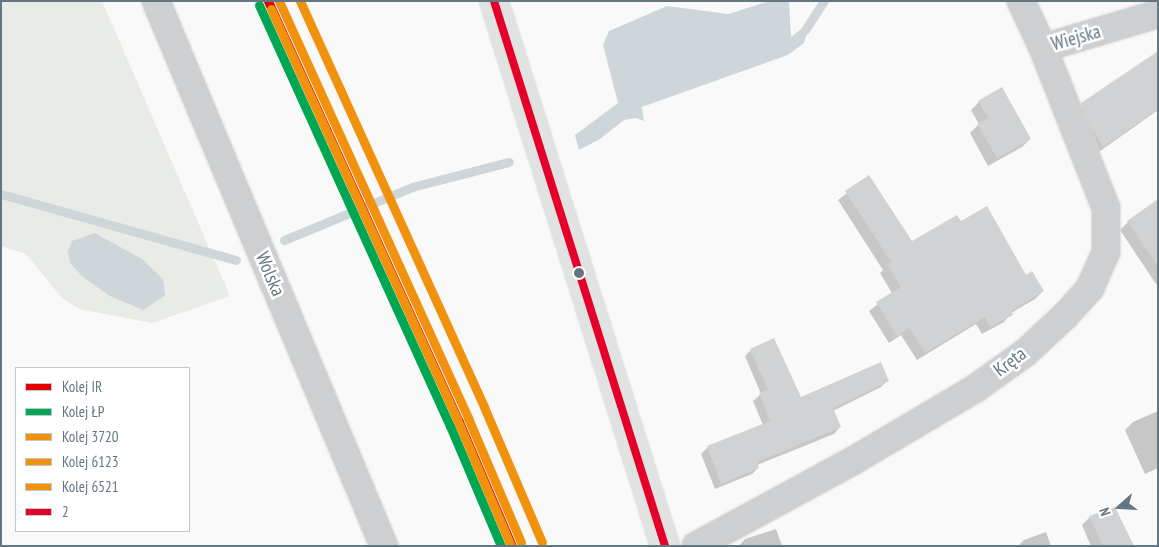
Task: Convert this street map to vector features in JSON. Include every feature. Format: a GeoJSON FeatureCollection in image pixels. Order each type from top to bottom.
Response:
{"type":"FeatureCollection","features":[{"type":"Feature","properties":{"kind":"main road"},"geometry":{"type":"LineString","coordinates":[[494,1],[665,546]]}},
{"type":"Feature","properties":{"kind":"street","name":"Wolska"},"geometry":{"type":"LineString","coordinates":[[156,1],[384,546]]}},
{"type":"Feature","properties":{"kind":"street","name":"Wiejska"},"geometry":{"type":"LineString","coordinates":[[1021,1],[1043,48],[1158,14]]}},
{"type":"Feature","properties":{"kind":"street","name":"Kręta"},"geometry":{"type":"LineString","coordinates":[[696,546],[851,462],[976,388],[1024,353],[1065,316],[1090,288],[1106,252],[1106,208],[1043,48]]}},
{"type":"Feature","properties":{"kind":"shaded area"},"geometry":{"type":"Polygon","coordinates":[[[1,1],[102,1],[230,296],[152,323],[79,309],[62,298],[26,254],[1,246],[1,1]]]}},
{"type":"Feature","properties":{"kind":"shaded area"},"geometry":{"type":"Polygon","coordinates":[[[770,1],[789,1],[791,37],[811,21],[804,43],[788,55],[642,107],[644,121],[636,118],[624,120],[600,139],[579,150],[575,135],[618,103],[603,45],[609,31],[667,6],[728,14],[770,1]]]}},
{"type":"Feature","properties":{"kind":"shaded area"},"geometry":{"type":"Polygon","coordinates":[[[95,233],[142,259],[163,279],[165,296],[143,310],[110,296],[83,277],[70,263],[68,251],[72,241],[95,233]]]}},
{"type":"Feature","properties":{"kind":"building"},"geometry":{"type":"Polygon","coordinates":[[[1158,51],[1158,109],[1104,147],[1092,130],[1081,103],[1158,51]]]}},
{"type":"Feature","properties":{"kind":"building"},"geometry":{"type":"Polygon","coordinates":[[[1002,87],[1031,139],[997,158],[977,124],[988,118],[978,101],[1002,87]]]}},
{"type":"Feature","properties":{"kind":"building"},"geometry":{"type":"Polygon","coordinates":[[[869,175],[912,241],[957,215],[961,221],[987,206],[1026,275],[1032,271],[1044,291],[1011,311],[1013,315],[990,327],[985,317],[925,353],[909,328],[897,336],[876,302],[901,287],[887,264],[891,262],[845,191],[869,175]]]}},
{"type":"Feature","properties":{"kind":"building"},"geometry":{"type":"Polygon","coordinates":[[[1158,199],[1158,266],[1127,221],[1158,199]]]}},
{"type":"Feature","properties":{"kind":"building"},"geometry":{"type":"Polygon","coordinates":[[[774,338],[801,397],[881,362],[889,381],[833,408],[841,427],[757,462],[759,468],[721,484],[707,446],[770,421],[759,393],[768,390],[750,349],[774,338]]]}},
{"type":"Feature","properties":{"kind":"building"},"geometry":{"type":"Polygon","coordinates":[[[1115,507],[1134,546],[1103,546],[1089,516],[1115,507]]]}},
{"type":"Feature","properties":{"kind":"waterway"},"geometry":{"type":"LineString","coordinates":[[805,30],[824,1]]}},
{"type":"Feature","properties":{"kind":"waterway"},"geometry":{"type":"LineString","coordinates":[[284,240],[412,187],[509,162]]}},
{"type":"Feature","properties":{"kind":"waterway"},"geometry":{"type":"LineString","coordinates":[[1,194],[236,260]]}},
{"type":"Feature","properties":{"kind":"rail line","name":"IR"},"geometry":{"type":"LineString","coordinates":[[268,1],[459,422],[512,546]]}},
{"type":"Feature","properties":{"kind":"rail line","name":"3720"},"geometry":{"type":"LineString","coordinates":[[279,1],[468,418],[521,542]]}},
{"type":"Feature","properties":{"kind":"rail line","name":"6123"},"geometry":{"type":"LineString","coordinates":[[300,1],[484,407],[542,542]]}},
{"type":"Feature","properties":{"kind":"rail line","name":"ŁP"},"geometry":{"type":"LineString","coordinates":[[259,5],[450,426],[501,546]]}},
{"type":"Feature","properties":{"kind":"rail line","name":"6521"},"geometry":{"type":"LineString","coordinates":[[271,9],[457,419],[511,546]]}},
{"type":"Feature","properties":{"kind":"transit line","name":"2"},"geometry":{"type":"LineString","coordinates":[[494,1],[665,546]]}}]}
